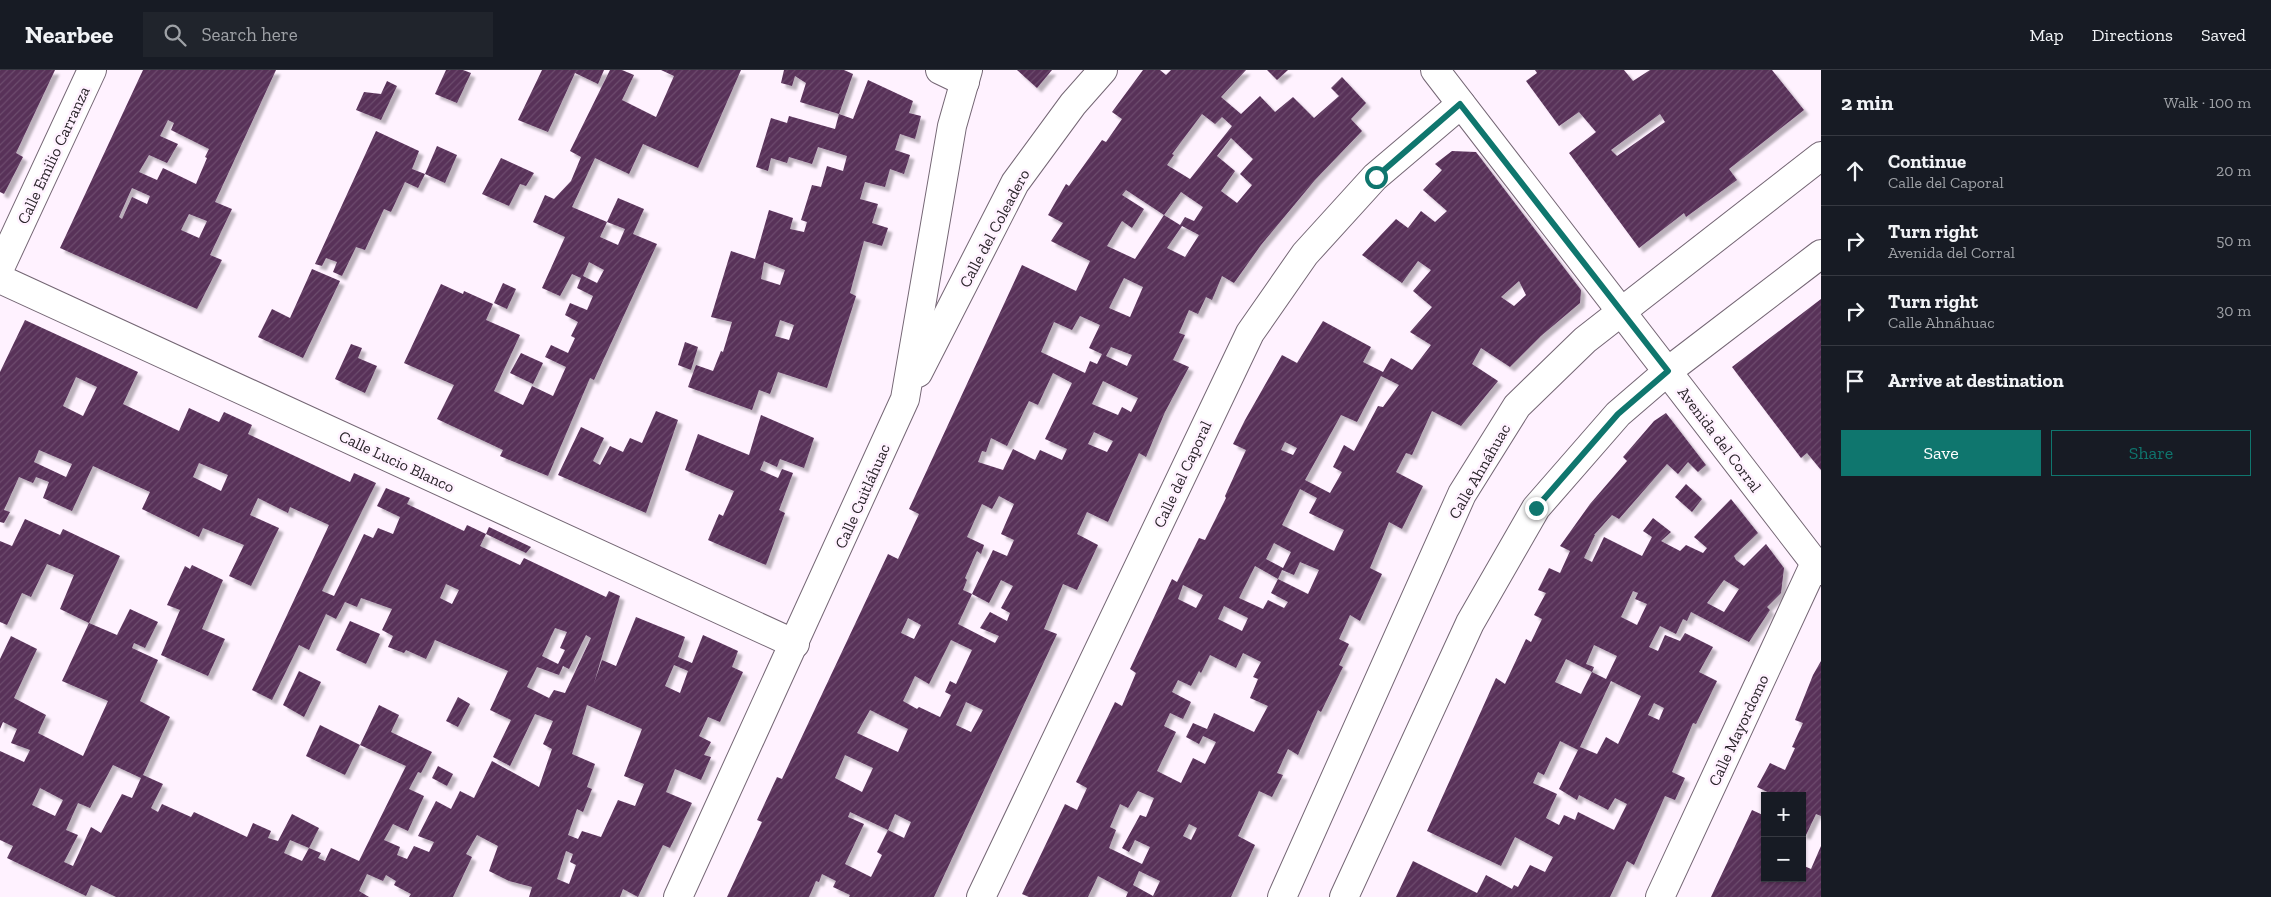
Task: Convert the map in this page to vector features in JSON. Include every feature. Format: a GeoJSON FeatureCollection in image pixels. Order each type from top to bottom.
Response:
{"type":"FeatureCollection","features":[{"type":"Feature","properties":{"kind":"street","name":"Calle Emilio Carranza"},"geometry":{"type":"LineString","coordinates":[[0,268],[92,70]]}},
{"type":"Feature","properties":{"kind":"street"},"geometry":{"type":"LineString","coordinates":[[940,70],[966,76]]}},
{"type":"Feature","properties":{"kind":"street","name":"Calle del Coleadero"},"geometry":{"type":"LineString","coordinates":[[905,399],[1015,183],[1073,104],[1103,70]]}},
{"type":"Feature","properties":{"kind":"street","name":"Avenida del Corral"},"geometry":{"type":"LineString","coordinates":[[1435,70],[1818,567]]}},
{"type":"Feature","properties":{"kind":"street","name":"Calle Cuitláhuac"},"geometry":{"type":"LineString","coordinates":[[678,897],[795,644],[905,399],[952,126],[966,76]]}},
{"type":"Feature","properties":{"kind":"street","name":"Calle del Caporal"},"geometry":{"type":"LineString","coordinates":[[981,897],[1250,333],[1305,254],[1369,184],[1460,104]]}},
{"type":"Feature","properties":{"kind":"street","name":"Calle Ahnáhuac"},"geometry":{"type":"LineString","coordinates":[[1282,897],[1462,494],[1517,406],[1585,340],[1821,156]]}},
{"type":"Feature","properties":{"kind":"street"},"geometry":{"type":"LineString","coordinates":[[1344,897],[1470,623],[1536,508],[1618,414],[1668,371],[1821,254]]}},
{"type":"Feature","properties":{"kind":"street","name":"Calle Lucio Blanco"},"geometry":{"type":"LineString","coordinates":[[0,279],[795,644]]}},
{"type":"Feature","properties":{"kind":"street","name":"Calle Mayordomo"},"geometry":{"type":"LineString","coordinates":[[1660,897],[1818,567]]}},
{"type":"Feature","properties":{"kind":"building"},"geometry":{"type":"Polygon","coordinates":[[[0,70],[55,70],[16,153],[23,157],[4,194],[0,192],[0,70]]]}},
{"type":"Feature","properties":{"kind":"building"},"geometry":{"type":"Polygon","coordinates":[[[143,70],[276,70],[215,202],[232,209],[210,255],[222,260],[197,309],[60,248],[143,70]],[[168,120],[160,136],[178,144],[167,163],[149,155],[139,172],[157,180],[163,168],[196,184],[209,149],[171,130],[174,123],[168,120]],[[132,188],[119,217],[122,219],[132,197],[147,204],[150,196],[132,188]],[[189,214],[181,230],[199,238],[207,221],[189,214]]]}},
{"type":"Feature","properties":{"kind":"building"},"geometry":{"type":"Polygon","coordinates":[[[446,70],[463,70],[471,73],[457,103],[435,94],[446,70]]]}},
{"type":"Feature","properties":{"kind":"building"},"geometry":{"type":"Polygon","coordinates":[[[542,70],[604,70],[598,84],[575,73],[548,132],[518,120],[542,70]]]}},
{"type":"Feature","properties":{"kind":"building"},"geometry":{"type":"Polygon","coordinates":[[[610,70],[622,70],[634,75],[622,100],[656,117],[674,76],[661,70],[741,70],[698,168],[643,144],[629,174],[595,158],[572,207],[607,222],[618,198],[644,209],[633,234],[657,244],[594,380],[590,378],[548,476],[500,456],[503,450],[437,419],[454,385],[404,363],[441,284],[463,294],[464,291],[493,304],[486,320],[520,335],[494,391],[523,405],[532,386],[553,396],[566,367],[545,357],[551,345],[568,353],[575,338],[571,336],[578,322],[565,315],[570,303],[587,310],[593,296],[577,288],[581,278],[572,274],[560,296],[542,288],[565,237],[533,222],[545,195],[554,199],[571,181],[581,157],[570,151],[610,70]],[[607,222],[600,237],[618,245],[625,229],[607,222]],[[589,262],[583,276],[597,283],[604,270],[589,262]]]}},
{"type":"Feature","properties":{"kind":"building"},"geometry":{"type":"Polygon","coordinates":[[[784,70],[844,70],[853,74],[839,114],[800,102],[806,83],[795,76],[792,86],[781,83],[784,70]]]}},
{"type":"Feature","properties":{"kind":"building"},"geometry":{"type":"Polygon","coordinates":[[[1017,70],[1052,70],[1037,88],[1017,70]]]}},
{"type":"Feature","properties":{"kind":"building"},"geometry":{"type":"Polygon","coordinates":[[[1143,70],[1160,70],[1166,75],[1171,70],[1246,70],[1221,97],[1241,114],[1260,96],[1275,112],[1293,97],[1314,118],[1339,96],[1331,88],[1342,77],[1366,103],[1351,119],[1362,131],[1315,180],[1261,245],[1234,283],[1222,276],[1212,300],[1206,297],[1198,314],[1189,310],[1179,333],[1185,335],[1173,360],[1189,367],[1165,412],[1146,457],[1139,453],[1108,522],[1087,512],[1077,534],[1098,545],[1077,590],[1063,584],[1044,629],[1057,634],[934,897],[849,897],[850,895],[833,887],[836,881],[822,874],[819,882],[816,881],[809,897],[727,897],[762,822],[757,820],[777,777],[782,779],[888,554],[898,559],[919,514],[909,509],[1022,265],[1076,291],[1090,261],[1051,241],[1063,223],[1048,215],[1066,184],[1069,186],[1102,140],[1106,142],[1122,119],[1112,112],[1143,70]],[[1202,114],[1172,154],[1174,155],[1167,165],[1190,179],[1232,126],[1222,117],[1215,124],[1202,114]],[[1231,138],[1217,156],[1235,171],[1221,191],[1237,203],[1252,185],[1240,174],[1253,159],[1231,138]],[[1126,190],[1122,195],[1144,209],[1132,228],[1122,221],[1107,246],[1135,259],[1164,215],[1126,190]],[[1181,192],[1164,215],[1180,225],[1185,217],[1194,221],[1203,207],[1181,192]],[[1182,226],[1167,248],[1185,257],[1199,235],[1182,226]],[[1124,278],[1109,308],[1130,317],[1143,287],[1124,278]],[[1080,316],[1072,330],[1054,322],[1041,352],[1085,373],[1090,361],[1097,364],[1102,354],[1089,348],[1100,325],[1080,316]],[[1111,347],[1106,356],[1127,366],[1132,355],[1111,347]],[[1053,373],[1038,405],[1029,401],[1007,446],[991,438],[986,452],[982,451],[978,462],[1003,470],[1013,449],[1035,460],[1040,450],[1062,460],[1067,449],[1045,439],[1072,383],[1053,373]],[[1103,381],[1092,404],[1118,415],[1122,407],[1131,412],[1138,398],[1103,381]],[[1094,432],[1088,444],[1107,452],[1113,441],[1094,432]],[[999,496],[992,509],[982,504],[967,537],[984,545],[981,554],[977,551],[965,578],[967,580],[963,590],[972,594],[993,550],[1007,556],[1014,540],[1001,534],[1014,504],[999,496]],[[1001,580],[989,603],[972,594],[958,624],[995,643],[999,636],[980,628],[990,612],[1007,621],[1010,613],[1001,608],[1013,586],[1001,580]],[[908,618],[901,633],[914,639],[921,625],[908,618]],[[951,640],[929,684],[915,676],[903,701],[917,709],[919,707],[940,717],[951,695],[945,692],[950,681],[956,684],[972,650],[951,640]],[[966,702],[956,725],[971,732],[983,710],[966,702]],[[870,710],[857,733],[898,752],[908,729],[870,710]],[[845,755],[835,778],[862,792],[873,768],[845,755]],[[850,812],[848,817],[864,824],[845,864],[871,877],[882,855],[877,852],[888,830],[850,812]],[[895,814],[888,830],[904,838],[911,822],[895,814]]]}},
{"type":"Feature","properties":{"kind":"building"},"geometry":{"type":"Polygon","coordinates":[[[1267,70],[1288,70],[1277,80],[1267,70]]]}},
{"type":"Feature","properties":{"kind":"building"},"geometry":{"type":"Polygon","coordinates":[[[1535,70],[1624,70],[1633,81],[1650,70],[1772,70],[1804,110],[1729,169],[1737,180],[1686,217],[1684,213],[1639,248],[1569,153],[1596,132],[1579,112],[1559,126],[1526,81],[1537,73],[1535,70]],[[1660,114],[1611,150],[1617,156],[1665,122],[1660,114]]]}},
{"type":"Feature","properties":{"kind":"building"},"geometry":{"type":"Polygon","coordinates":[[[868,80],[913,101],[909,113],[921,116],[915,139],[900,134],[895,150],[910,155],[904,174],[890,169],[885,187],[865,182],[860,199],[878,204],[872,223],[888,228],[882,246],[864,241],[850,293],[856,296],[827,388],[778,372],[770,394],[759,390],[752,410],[688,387],[696,365],[713,371],[721,351],[723,352],[732,322],[711,317],[731,251],[755,259],[769,210],[793,218],[790,229],[804,232],[807,222],[801,220],[812,185],[821,187],[827,166],[843,171],[847,156],[818,147],[812,164],[789,157],[787,163],[771,158],[768,171],[756,167],[771,118],[787,123],[789,116],[835,129],[839,114],[853,119],[868,80]],[[764,262],[761,279],[780,285],[785,270],[764,262]],[[780,320],[775,336],[789,340],[794,325],[780,320]]]}},
{"type":"Feature","properties":{"kind":"building"},"geometry":{"type":"Polygon","coordinates":[[[387,81],[397,86],[381,120],[356,110],[364,92],[381,94],[387,81]]]}},
{"type":"Feature","properties":{"kind":"building"},"geometry":{"type":"Polygon","coordinates":[[[376,131],[419,151],[412,169],[425,174],[418,188],[405,182],[391,212],[384,209],[365,250],[356,247],[342,276],[333,272],[337,262],[326,258],[322,266],[315,264],[376,131]]]}},
{"type":"Feature","properties":{"kind":"building"},"geometry":{"type":"Polygon","coordinates":[[[437,146],[457,155],[445,183],[425,174],[437,146]]]}},
{"type":"Feature","properties":{"kind":"building"},"geometry":{"type":"Polygon","coordinates":[[[1452,151],[1476,152],[1581,290],[1580,303],[1541,336],[1510,367],[1481,348],[1472,364],[1498,381],[1461,426],[1432,411],[1412,455],[1406,453],[1396,472],[1423,486],[1402,529],[1389,522],[1370,568],[1382,574],[1360,621],[1350,615],[1339,639],[1349,644],[1339,665],[1343,667],[1321,712],[1318,710],[1298,755],[1288,749],[1277,773],[1283,775],[1272,797],[1259,791],[1238,836],[1255,845],[1231,897],[1126,897],[1128,892],[1098,876],[1088,897],[1029,897],[1022,894],[1065,804],[1077,810],[1087,788],[1076,782],[1115,702],[1122,706],[1136,673],[1130,669],[1172,579],[1177,582],[1199,538],[1205,540],[1226,498],[1225,496],[1246,450],[1233,444],[1282,355],[1297,363],[1323,321],[1371,347],[1363,362],[1383,372],[1391,358],[1412,370],[1431,345],[1410,332],[1432,307],[1413,291],[1431,270],[1418,261],[1402,283],[1362,255],[1396,219],[1408,228],[1421,211],[1435,222],[1447,211],[1423,190],[1442,170],[1435,164],[1452,151]],[[1519,281],[1501,297],[1514,306],[1526,295],[1519,281]],[[1381,376],[1357,422],[1341,415],[1305,480],[1330,493],[1342,472],[1333,467],[1344,445],[1354,451],[1378,406],[1383,407],[1399,385],[1381,376]],[[1285,442],[1281,450],[1293,455],[1297,448],[1285,442]],[[1300,489],[1282,525],[1334,551],[1344,530],[1309,513],[1317,498],[1300,489]],[[1274,543],[1266,559],[1283,568],[1291,552],[1274,543]],[[1300,562],[1294,575],[1282,570],[1278,579],[1308,594],[1319,570],[1300,562]],[[1255,566],[1239,598],[1263,609],[1268,600],[1284,608],[1288,602],[1271,593],[1278,579],[1255,566]],[[1183,585],[1178,599],[1196,608],[1203,595],[1183,585]],[[1224,606],[1218,619],[1242,631],[1248,618],[1224,606]],[[1243,653],[1236,668],[1210,655],[1201,673],[1199,671],[1191,686],[1178,680],[1172,692],[1191,702],[1183,719],[1170,713],[1164,726],[1176,732],[1157,771],[1181,783],[1193,758],[1205,764],[1216,742],[1203,736],[1199,744],[1186,737],[1193,723],[1207,729],[1214,713],[1254,732],[1268,706],[1250,698],[1258,679],[1253,677],[1261,662],[1243,653]],[[1138,791],[1128,808],[1120,804],[1110,827],[1116,830],[1109,848],[1142,864],[1150,847],[1135,840],[1129,852],[1122,848],[1140,815],[1146,817],[1154,798],[1138,791]],[[1189,824],[1183,836],[1191,840],[1197,828],[1189,824]],[[1139,871],[1133,885],[1153,896],[1160,881],[1139,871]]]}},
{"type":"Feature","properties":{"kind":"building"},"geometry":{"type":"Polygon","coordinates":[[[501,158],[534,173],[526,186],[520,184],[509,206],[482,194],[501,158]]]}},
{"type":"Feature","properties":{"kind":"building"},"geometry":{"type":"Polygon","coordinates":[[[312,269],[340,281],[303,358],[258,337],[272,309],[290,318],[312,269]]]}},
{"type":"Feature","properties":{"kind":"building"},"geometry":{"type":"Polygon","coordinates":[[[503,283],[516,289],[507,309],[494,303],[503,283]]]}},
{"type":"Feature","properties":{"kind":"building"},"geometry":{"type":"Polygon","coordinates":[[[1821,299],[1821,470],[1807,453],[1801,458],[1732,367],[1821,299]]]}},
{"type":"Feature","properties":{"kind":"building"},"geometry":{"type":"Polygon","coordinates":[[[25,320],[138,372],[123,404],[179,431],[189,408],[219,422],[224,412],[252,425],[248,434],[350,482],[354,473],[376,483],[322,591],[334,596],[364,534],[373,538],[378,528],[393,534],[400,517],[377,506],[386,488],[410,498],[407,504],[464,531],[467,525],[486,534],[480,546],[520,565],[524,558],[606,597],[609,591],[620,596],[594,683],[602,660],[616,666],[636,617],[685,637],[678,657],[692,663],[703,635],[738,651],[732,667],[743,672],[720,722],[708,717],[699,736],[711,742],[704,755],[711,757],[701,780],[675,769],[666,792],[692,803],[670,848],[663,845],[638,897],[623,889],[620,897],[529,897],[532,887],[509,881],[489,871],[498,846],[477,835],[466,854],[472,857],[453,897],[409,897],[411,894],[394,885],[396,881],[386,875],[383,881],[367,874],[359,891],[369,897],[116,897],[91,885],[86,896],[7,858],[13,846],[0,840],[0,751],[24,762],[30,750],[11,743],[17,729],[3,722],[0,729],[0,659],[11,636],[37,649],[14,698],[46,715],[38,733],[83,756],[108,701],[62,681],[89,623],[117,635],[130,609],[158,622],[145,648],[134,643],[132,648],[158,660],[140,701],[170,717],[143,775],[163,784],[151,808],[158,812],[162,804],[191,817],[194,812],[247,837],[253,823],[271,831],[268,838],[278,841],[292,814],[319,828],[309,848],[321,853],[318,858],[325,861],[331,848],[359,861],[406,766],[360,745],[379,705],[399,715],[391,732],[432,752],[421,773],[418,772],[409,789],[424,796],[408,831],[393,824],[384,840],[400,847],[397,855],[407,859],[414,846],[429,852],[434,842],[418,836],[436,801],[451,809],[460,791],[474,798],[492,761],[539,787],[552,749],[543,744],[553,721],[535,714],[510,766],[493,757],[511,720],[490,710],[508,671],[435,640],[426,659],[406,650],[404,653],[388,647],[393,636],[382,630],[392,609],[361,598],[357,607],[345,602],[336,619],[326,614],[309,650],[299,645],[272,700],[252,690],[329,525],[290,507],[288,513],[258,498],[250,515],[279,528],[251,586],[229,576],[244,545],[203,528],[199,537],[142,509],[150,492],[93,466],[72,511],[43,498],[49,482],[36,477],[33,483],[19,477],[4,510],[10,512],[4,523],[0,522],[0,372],[25,320]],[[76,377],[63,406],[83,416],[97,387],[76,377]],[[39,450],[34,462],[66,477],[72,464],[39,450]],[[199,463],[193,477],[221,491],[228,475],[199,463]],[[446,584],[440,598],[452,604],[459,590],[446,584]],[[555,628],[542,656],[558,664],[565,650],[560,648],[567,632],[555,628]],[[586,635],[569,669],[563,666],[559,675],[537,667],[527,687],[549,698],[554,690],[565,693],[591,638],[586,635]],[[674,665],[665,686],[680,693],[688,671],[674,665]],[[587,705],[572,754],[595,764],[587,787],[592,789],[583,812],[577,809],[568,835],[578,839],[582,831],[601,837],[618,800],[635,806],[644,784],[624,776],[642,729],[587,705]],[[113,765],[90,808],[78,803],[66,830],[78,835],[64,862],[73,866],[91,827],[101,833],[122,794],[132,798],[141,778],[113,765]],[[40,788],[32,805],[55,816],[63,800],[40,788]],[[290,840],[284,853],[302,861],[309,848],[290,840]],[[566,851],[557,879],[569,884],[576,865],[570,862],[573,854],[566,851]]]}},
{"type":"Feature","properties":{"kind":"building"},"geometry":{"type":"Polygon","coordinates":[[[685,342],[698,347],[691,370],[678,365],[685,342]]]}},
{"type":"Feature","properties":{"kind":"building"},"geometry":{"type":"Polygon","coordinates":[[[351,344],[362,348],[358,358],[377,366],[365,393],[335,379],[351,344]]]}},
{"type":"Feature","properties":{"kind":"building"},"geometry":{"type":"Polygon","coordinates":[[[521,353],[543,363],[533,384],[510,373],[521,353]]]}},
{"type":"Feature","properties":{"kind":"building"},"geometry":{"type":"Polygon","coordinates":[[[656,411],[678,420],[646,513],[558,475],[581,427],[604,438],[593,461],[600,465],[610,446],[623,452],[630,438],[642,443],[656,411]]]}},
{"type":"Feature","properties":{"kind":"building"},"geometry":{"type":"Polygon","coordinates":[[[1666,413],[1706,465],[1698,472],[1688,462],[1678,474],[1667,464],[1619,519],[1612,515],[1594,535],[1584,558],[1592,562],[1604,537],[1642,556],[1652,537],[1643,531],[1653,518],[1671,532],[1661,541],[1680,551],[1686,545],[1703,553],[1707,548],[1694,537],[1731,499],[1758,533],[1734,556],[1736,560],[1744,566],[1766,544],[1784,568],[1781,593],[1767,607],[1770,610],[1749,642],[1691,612],[1687,621],[1683,619],[1676,634],[1660,626],[1649,647],[1658,651],[1665,635],[1680,641],[1685,633],[1713,647],[1699,672],[1717,681],[1696,724],[1693,723],[1672,772],[1685,778],[1675,800],[1665,796],[1634,865],[1627,861],[1610,897],[1396,897],[1413,861],[1477,893],[1486,875],[1512,889],[1514,885],[1518,887],[1530,865],[1545,872],[1553,857],[1515,837],[1501,866],[1427,831],[1496,678],[1505,684],[1526,639],[1531,642],[1542,619],[1534,615],[1546,593],[1538,590],[1549,568],[1560,573],[1570,551],[1560,546],[1590,504],[1627,461],[1623,457],[1654,421],[1666,413]],[[1724,580],[1707,603],[1724,612],[1739,589],[1724,580]],[[1633,591],[1621,617],[1637,625],[1647,604],[1635,599],[1638,593],[1633,591]],[[1594,645],[1586,664],[1594,667],[1592,672],[1606,679],[1617,656],[1594,645]],[[1566,659],[1555,682],[1581,694],[1592,672],[1566,659]],[[1611,681],[1580,747],[1597,754],[1606,737],[1618,744],[1641,696],[1611,681]],[[1654,703],[1648,715],[1659,720],[1664,708],[1654,703]],[[1560,741],[1544,775],[1538,772],[1533,783],[1557,794],[1546,818],[1559,825],[1564,815],[1575,820],[1578,812],[1614,830],[1627,804],[1615,798],[1608,810],[1579,795],[1577,800],[1559,789],[1578,750],[1560,741]]]}},
{"type":"Feature","properties":{"kind":"building"},"geometry":{"type":"Polygon","coordinates":[[[761,415],[814,438],[804,468],[780,459],[777,467],[764,461],[760,470],[778,478],[782,469],[793,473],[779,510],[785,513],[766,565],[708,540],[719,514],[723,516],[734,491],[685,470],[698,434],[749,455],[761,415]]]}},
{"type":"Feature","properties":{"kind":"building"},"geometry":{"type":"Polygon","coordinates":[[[1686,484],[1702,499],[1692,512],[1675,497],[1686,484]]]}},
{"type":"Feature","properties":{"kind":"building"},"geometry":{"type":"Polygon","coordinates":[[[25,519],[60,535],[63,529],[120,556],[89,623],[60,609],[74,575],[47,564],[31,597],[22,593],[7,625],[0,622],[0,541],[12,546],[25,519]]]}},
{"type":"Feature","properties":{"kind":"building"},"geometry":{"type":"Polygon","coordinates":[[[489,527],[531,547],[526,553],[486,534],[489,527]]]}},
{"type":"Feature","properties":{"kind":"building"},"geometry":{"type":"Polygon","coordinates":[[[192,565],[223,580],[202,629],[225,639],[208,676],[161,655],[180,610],[167,605],[185,566],[190,569],[192,565]]]}},
{"type":"Feature","properties":{"kind":"building"},"geometry":{"type":"Polygon","coordinates":[[[350,621],[380,634],[366,664],[336,650],[350,621]]]}},
{"type":"Feature","properties":{"kind":"building"},"geometry":{"type":"Polygon","coordinates":[[[1821,661],[1821,816],[1816,814],[1806,835],[1806,792],[1768,792],[1757,787],[1770,763],[1785,770],[1795,748],[1792,747],[1803,723],[1795,720],[1813,675],[1821,661]]]}},
{"type":"Feature","properties":{"kind":"building"},"geometry":{"type":"Polygon","coordinates":[[[299,671],[321,682],[304,717],[283,705],[299,671]]]}},
{"type":"Feature","properties":{"kind":"building"},"geometry":{"type":"Polygon","coordinates":[[[458,697],[470,704],[458,727],[446,721],[458,697]]]}},
{"type":"Feature","properties":{"kind":"building"},"geometry":{"type":"Polygon","coordinates":[[[320,725],[360,745],[345,775],[306,756],[320,725]]]}},
{"type":"Feature","properties":{"kind":"building"},"geometry":{"type":"Polygon","coordinates":[[[438,766],[453,774],[447,786],[432,778],[438,766]]]}},
{"type":"Feature","properties":{"kind":"building"},"geometry":{"type":"Polygon","coordinates":[[[1752,810],[1761,814],[1761,882],[1806,882],[1806,867],[1811,869],[1821,846],[1821,897],[1711,897],[1752,810]]]}},
{"type":"Feature","properties":{"kind":"route"},"geometry":{"type":"LineString","coordinates":[[1376,177],[1460,104],[1668,371],[1618,414],[1536,508]]}}]}
